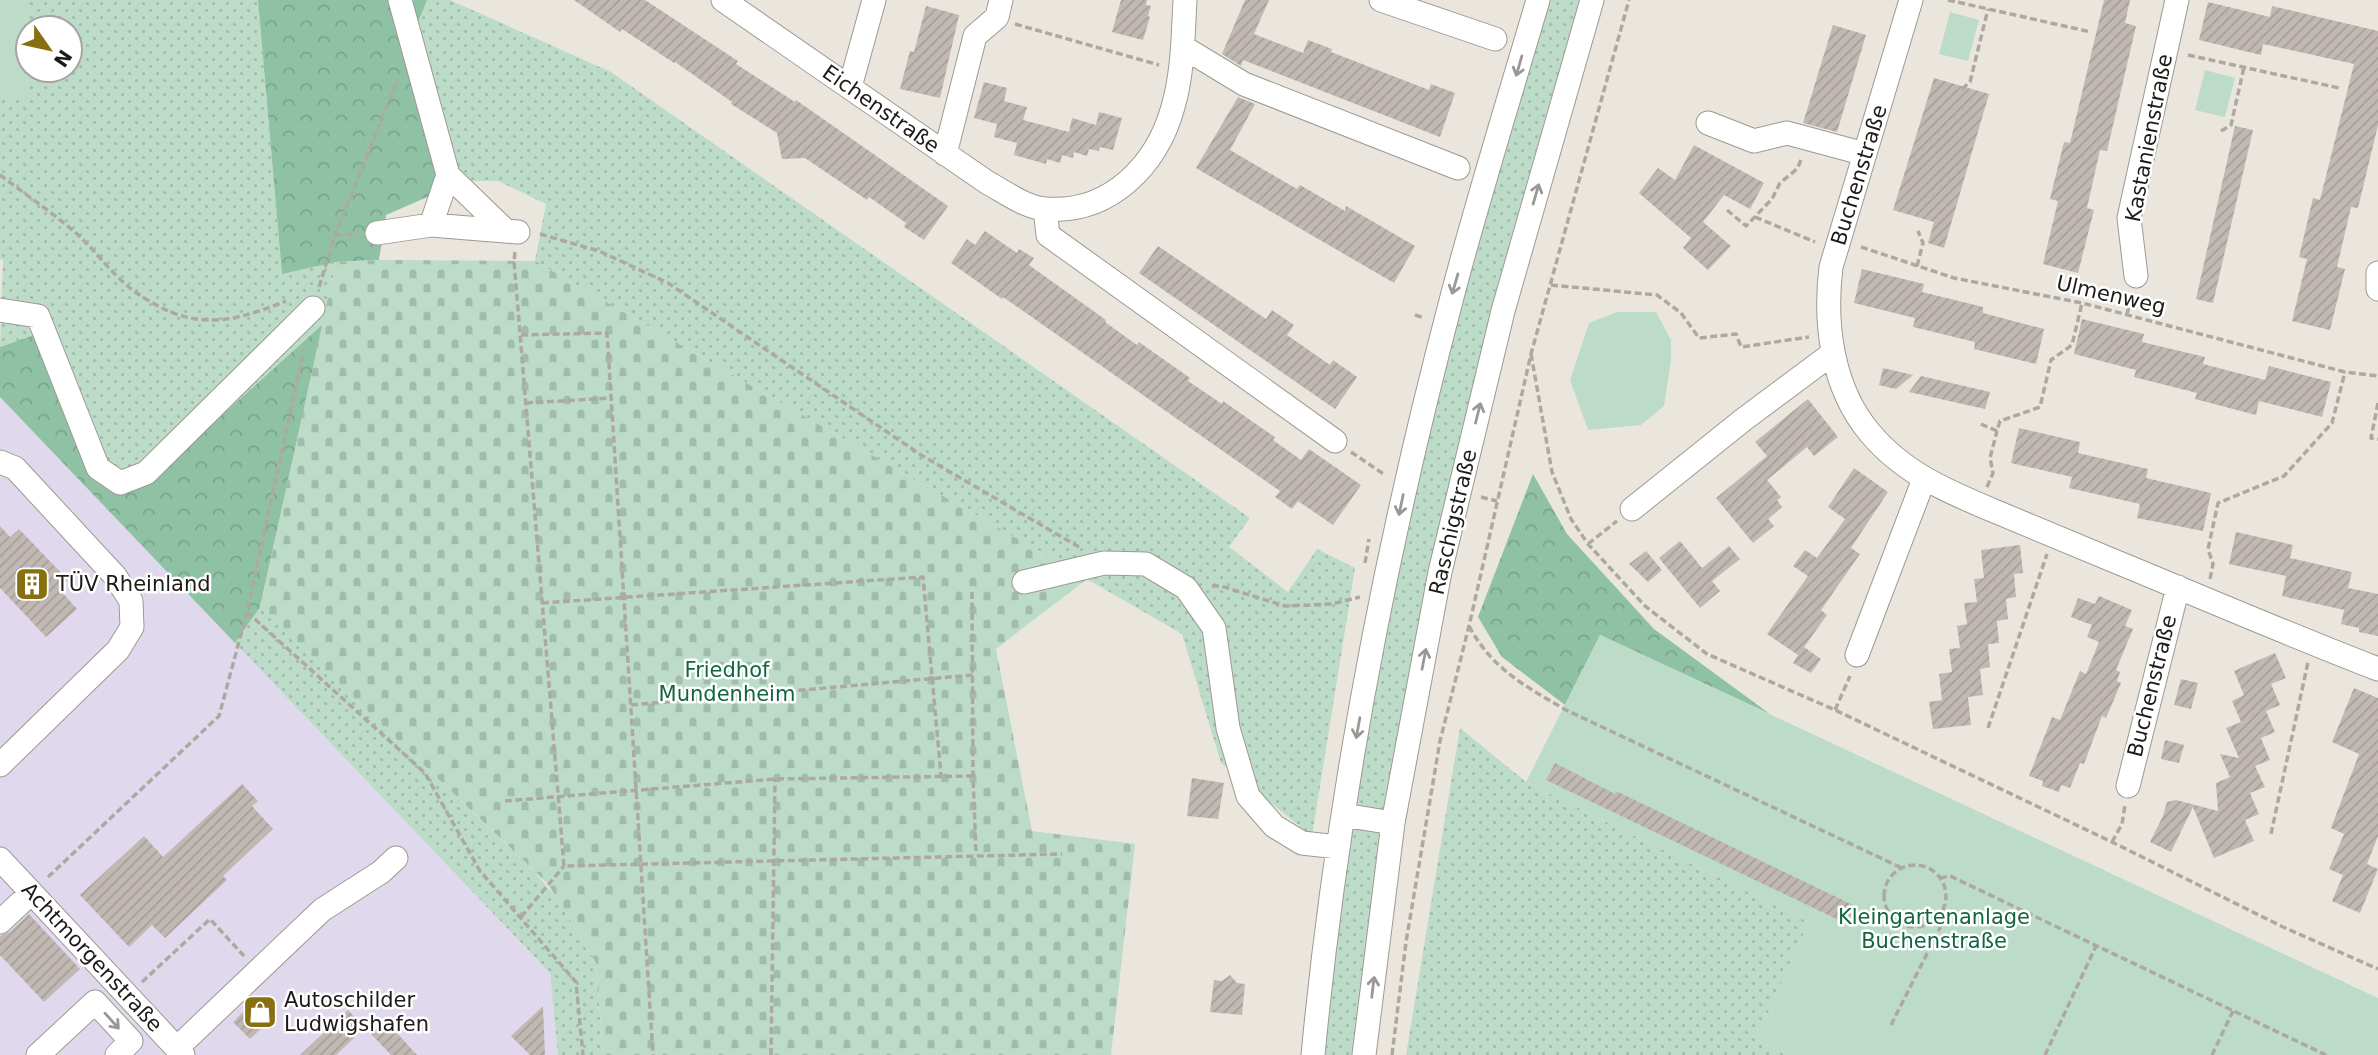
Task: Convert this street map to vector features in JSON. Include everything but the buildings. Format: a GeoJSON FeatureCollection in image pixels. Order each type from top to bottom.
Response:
{"type":"FeatureCollection","features":[{"type":"Feature","properties":{"kind":"street"},"geometry":{"type":"LineString","coordinates":[[400,0],[448,175],[512,231]]}},
{"type":"Feature","properties":{"kind":"street","name":"Eichenstraße"},"geometry":{"type":"LineString","coordinates":[[723,0],[946,154],[1008,194],[1045,209],[1103,200],[1129,181],[1148,161],[1165,131],[1174,106],[1185,0]]}},
{"type":"Feature","properties":{"kind":"street"},"geometry":{"type":"LineString","coordinates":[[850,87],[874,0]]}},
{"type":"Feature","properties":{"kind":"street"},"geometry":{"type":"LineString","coordinates":[[1381,0],[1495,39]]}},
{"type":"Feature","properties":{"kind":"street"},"geometry":{"type":"LineString","coordinates":[[1313,1055],[1343,815],[1406,480],[1452,296],[1538,0]]}},
{"type":"Feature","properties":{"kind":"street","name":"Raschigstraße"},"geometry":{"type":"LineString","coordinates":[[1364,1055],[1393,823],[1440,572],[1503,310],[1592,0]]}},
{"type":"Feature","properties":{"kind":"street","name":"Buchenstraße"},"geometry":{"type":"LineString","coordinates":[[1911,0],[1837,246],[1828,293],[1833,353],[1841,384],[1852,409],[1885,450],[1924,479],[2054,536],[2378,669]]}},
{"type":"Feature","properties":{"kind":"street","name":"Kastanienstraße"},"geometry":{"type":"LineString","coordinates":[[2136,276],[2129,218],[2177,0]]}},
{"type":"Feature","properties":{"kind":"street"},"geometry":{"type":"LineString","coordinates":[[946,154],[975,36],[999,8]]}},
{"type":"Feature","properties":{"kind":"street"},"geometry":{"type":"LineString","coordinates":[[1181,57],[1244,85],[1458,168]]}},
{"type":"Feature","properties":{"kind":"street"},"geometry":{"type":"LineString","coordinates":[[1708,123],[1754,141],[1787,133],[1865,154]]}},
{"type":"Feature","properties":{"kind":"street"},"geometry":{"type":"LineString","coordinates":[[431,225],[448,175]]}},
{"type":"Feature","properties":{"kind":"street"},"geometry":{"type":"LineString","coordinates":[[1045,209],[1048,235],[1335,441]]}},
{"type":"Feature","properties":{"kind":"street"},"geometry":{"type":"LineString","coordinates":[[377,233],[431,225],[512,231]]}},
{"type":"Feature","properties":{"kind":"street"},"geometry":{"type":"LineString","coordinates":[[2378,273],[2378,289]]}},
{"type":"Feature","properties":{"kind":"street"},"geometry":{"type":"LineString","coordinates":[[0,310],[38,316],[98,468],[120,483],[146,473],[313,308]]}},
{"type":"Feature","properties":{"kind":"street"},"geometry":{"type":"LineString","coordinates":[[1632,509],[1743,419],[1833,353]]}},
{"type":"Feature","properties":{"kind":"street"},"geometry":{"type":"LineString","coordinates":[[0,462],[15,468],[115,576],[131,601],[132,627],[118,650],[0,765]]}},
{"type":"Feature","properties":{"kind":"street"},"geometry":{"type":"LineString","coordinates":[[1857,655],[1924,479]]}},
{"type":"Feature","properties":{"kind":"street"},"geometry":{"type":"LineString","coordinates":[[1024,582],[1104,563],[1146,564],[1186,588],[1214,628],[1228,728],[1248,796],[1274,826],[1302,843],[1338,847]]}},
{"type":"Feature","properties":{"kind":"street","name":"Buchenstraße"},"geometry":{"type":"LineString","coordinates":[[2128,786],[2178,587]]}},
{"type":"Feature","properties":{"kind":"street"},"geometry":{"type":"LineString","coordinates":[[1343,815],[1393,823]]}},
{"type":"Feature","properties":{"kind":"street"},"geometry":{"type":"LineString","coordinates":[[180,1051],[322,910],[381,872],[396,858]]}},
{"type":"Feature","properties":{"kind":"street","name":"Achtmorgenstraße"},"geometry":{"type":"LineString","coordinates":[[0,859],[180,1051]]}},
{"type":"Feature","properties":{"kind":"street"},"geometry":{"type":"LineString","coordinates":[[0,922],[31,892]]}},
{"type":"Feature","properties":{"kind":"street"},"geometry":{"type":"LineString","coordinates":[[38,1055],[95,1002],[131,1041],[117,1055]]}},
{"type":"Feature","properties":{"kind":"path"},"geometry":{"type":"LineString","coordinates":[[1392,1055],[1406,942],[1440,741],[1531,354],[1629,0]]}},
{"type":"Feature","properties":{"kind":"path"},"geometry":{"type":"LineString","coordinates":[[1948,0],[2091,32]]}},
{"type":"Feature","properties":{"kind":"path"},"geometry":{"type":"LineString","coordinates":[[999,8],[1154,65],[1181,57]]}},
{"type":"Feature","properties":{"kind":"path"},"geometry":{"type":"LineString","coordinates":[[1962,89],[1970,82],[1988,9]]}},
{"type":"Feature","properties":{"kind":"path"},"geometry":{"type":"LineString","coordinates":[[313,308],[335,236],[412,44]]}},
{"type":"Feature","properties":{"kind":"path"},"geometry":{"type":"LineString","coordinates":[[2166,50],[2339,89]]}},
{"type":"Feature","properties":{"kind":"path"},"geometry":{"type":"LineString","coordinates":[[2221,131],[2231,124],[2244,67]]}},
{"type":"Feature","properties":{"kind":"path"},"geometry":{"type":"LineString","coordinates":[[1755,217],[1772,200],[1780,183],[1797,169],[1811,139]]}},
{"type":"Feature","properties":{"kind":"path"},"geometry":{"type":"LineString","coordinates":[[0,175],[77,234],[133,290],[188,318],[220,321],[239,318],[291,299]]}},
{"type":"Feature","properties":{"kind":"path","name":"Ulmenweg"},"geometry":{"type":"LineString","coordinates":[[1727,210],[1746,226],[1755,217],[1837,246],[1954,278],[2082,303],[2345,372],[2378,376]]}},
{"type":"Feature","properties":{"kind":"path"},"geometry":{"type":"LineString","coordinates":[[520,917],[564,866],[512,231],[540,234],[599,251],[668,283],[921,455],[1104,563]]}},
{"type":"Feature","properties":{"kind":"path"},"geometry":{"type":"LineString","coordinates":[[1917,266],[1923,243],[1918,231]]}},
{"type":"Feature","properties":{"kind":"path"},"geometry":{"type":"LineString","coordinates":[[1551,285],[1657,295],[1681,313],[1699,338],[1736,334],[1741,347],[1803,339],[1830,329]]}},
{"type":"Feature","properties":{"kind":"path"},"geometry":{"type":"LineString","coordinates":[[1980,505],[1993,473],[1990,458],[2000,421],[2040,407],[2051,360],[2072,345],[2082,303]]}},
{"type":"Feature","properties":{"kind":"path"},"geometry":{"type":"LineString","coordinates":[[1415,315],[1424,318]]}},
{"type":"Feature","properties":{"kind":"path"},"geometry":{"type":"LineString","coordinates":[[520,335],[607,333],[653,1055]]}},
{"type":"Feature","properties":{"kind":"path"},"geometry":{"type":"LineString","coordinates":[[31,892],[219,716],[247,612],[305,348]]}},
{"type":"Feature","properties":{"kind":"path"},"geometry":{"type":"LineString","coordinates":[[1531,354],[1552,472],[1571,519],[1588,544],[1645,606],[1707,654],[1835,710],[2283,927],[2378,969]]}},
{"type":"Feature","properties":{"kind":"path"},"geometry":{"type":"LineString","coordinates":[[2205,598],[2213,564],[2208,549],[2218,503],[2284,476],[2332,423],[2345,372]]}},
{"type":"Feature","properties":{"kind":"path"},"geometry":{"type":"LineString","coordinates":[[526,403],[611,398]]}},
{"type":"Feature","properties":{"kind":"path"},"geometry":{"type":"LineString","coordinates":[[2378,404],[2371,438],[2378,439]]}},
{"type":"Feature","properties":{"kind":"path"},"geometry":{"type":"LineString","coordinates":[[1981,424],[1997,431]]}},
{"type":"Feature","properties":{"kind":"path"},"geometry":{"type":"LineString","coordinates":[[1335,441],[1385,475]]}},
{"type":"Feature","properties":{"kind":"path"},"geometry":{"type":"LineString","coordinates":[[1588,544],[1632,509]]}},
{"type":"Feature","properties":{"kind":"path"},"geometry":{"type":"LineString","coordinates":[[1988,728],[2054,536]]}},
{"type":"Feature","properties":{"kind":"path"},"geometry":{"type":"LineString","coordinates":[[542,603],[923,578],[941,776]]}},
{"type":"Feature","properties":{"kind":"path"},"geometry":{"type":"LineString","coordinates":[[1186,588],[1221,586],[1285,606],[1332,604],[1360,597]]}},
{"type":"Feature","properties":{"kind":"path"},"geometry":{"type":"LineString","coordinates":[[972,592],[976,856]]}},
{"type":"Feature","properties":{"kind":"path"},"geometry":{"type":"LineString","coordinates":[[247,612],[425,773],[480,871],[576,982],[583,1055]]}},
{"type":"Feature","properties":{"kind":"path"},"geometry":{"type":"LineString","coordinates":[[1469,626],[1493,662],[1519,682],[1566,710],[1902,869]]}},
{"type":"Feature","properties":{"kind":"path"},"geometry":{"type":"LineString","coordinates":[[2272,834],[2312,643]]}},
{"type":"Feature","properties":{"kind":"path"},"geometry":{"type":"LineString","coordinates":[[1835,710],[1845,691],[1857,655]]}},
{"type":"Feature","properties":{"kind":"path"},"geometry":{"type":"LineString","coordinates":[[631,705],[973,675]]}},
{"type":"Feature","properties":{"kind":"path"},"geometry":{"type":"LineString","coordinates":[[505,801],[775,779],[973,776]]}},
{"type":"Feature","properties":{"kind":"path"},"geometry":{"type":"LineString","coordinates":[[771,1055],[775,779]]}},
{"type":"Feature","properties":{"kind":"path"},"geometry":{"type":"LineString","coordinates":[[2112,842],[2122,824],[2128,786]]}},
{"type":"Feature","properties":{"kind":"path"},"geometry":{"type":"LineString","coordinates":[[564,866],[1062,854]]}},
{"type":"Feature","properties":{"kind":"path"},"geometry":{"type":"LineString","coordinates":[[1891,1025],[1940,928],[1945,895],[1940,878],[1922,866],[1912,866],[1893,874],[1884,893],[1884,904],[1896,921],[1905,926],[1926,925],[1942,911]]}},
{"type":"Feature","properties":{"kind":"path"},"geometry":{"type":"LineString","coordinates":[[1940,878],[1950,876],[2326,1055]]}},
{"type":"Feature","properties":{"kind":"path"},"geometry":{"type":"LineString","coordinates":[[127,995],[210,919],[246,958],[262,967]]}},
{"type":"Feature","properties":{"kind":"path"},"geometry":{"type":"LineString","coordinates":[[2045,1055],[2096,945]]}},
{"type":"Feature","properties":{"kind":"path"},"geometry":{"type":"LineString","coordinates":[[2212,1055],[2233,1011]]}},
{"type":"Feature","properties":{"kind":"shaded area"},"geometry":{"type":"Polygon","coordinates":[[[0,397],[550,973],[558,1055],[0,1055],[0,397]]]}},
{"type":"Feature","properties":{"kind":"green space"},"geometry":{"type":"Polygon","coordinates":[[[0,0],[27,0],[27,14],[14,14],[14,84],[26,84],[26,101],[0,97],[0,0]]]}},
{"type":"Feature","properties":{"kind":"green space"},"geometry":{"type":"Polygon","coordinates":[[[27,0],[258,0],[282,274],[336,262],[323,324],[151,479],[119,490],[37,334],[0,347],[3,260],[0,259],[0,97],[26,100],[26,84],[84,84],[84,14],[27,14],[27,0]]]}},
{"type":"Feature","properties":{"kind":"green space"},"geometry":{"type":"Polygon","coordinates":[[[258,0],[427,0],[415,30],[448,145],[464,181],[386,215],[379,260],[336,262],[282,274],[258,0]]]}},
{"type":"Feature","properties":{"kind":"green space"},"geometry":{"type":"Polygon","coordinates":[[[427,0],[450,0],[611,72],[1250,518],[1229,547],[1288,592],[1317,549],[1355,568],[1312,836],[1221,763],[1182,634],[535,261],[546,204],[498,181],[464,181],[448,145],[415,30],[427,0]]]}},
{"type":"Feature","properties":{"kind":"green space"},"geometry":{"type":"Polygon","coordinates":[[[1538,0],[1592,0],[1459,492],[1364,1055],[1313,1055],[1389,558],[1538,0]]]}},
{"type":"Feature","properties":{"kind":"green space"},"geometry":{"type":"Polygon","coordinates":[[[1950,12],[1979,20],[1968,61],[1939,54],[1950,12]]]}},
{"type":"Feature","properties":{"kind":"green space"},"geometry":{"type":"Polygon","coordinates":[[[2205,70],[2235,78],[2225,117],[2195,110],[2205,70]]]}},
{"type":"Feature","properties":{"kind":"green space","name":"Friedhof Mundenheim"},"geometry":{"type":"Polygon","coordinates":[[[535,261],[1087,579],[996,649],[1032,831],[1135,844],[1111,1055],[603,1055],[596,963],[548,884],[260,608],[336,262],[535,261]]]}},
{"type":"Feature","properties":{"kind":"green space"},"geometry":{"type":"Polygon","coordinates":[[[1617,312],[1656,312],[1671,340],[1671,360],[1664,406],[1641,425],[1588,430],[1570,380],[1589,323],[1617,312]]]}},
{"type":"Feature","properties":{"kind":"green space"},"geometry":{"type":"Polygon","coordinates":[[[323,324],[260,607],[235,643],[0,397],[0,347],[37,334],[94,474],[151,479],[323,324]]]}},
{"type":"Feature","properties":{"kind":"green space"},"geometry":{"type":"Polygon","coordinates":[[[1533,474],[1567,534],[1654,629],[1770,714],[1600,635],[1565,705],[1502,657],[1478,617],[1533,474]]]}},
{"type":"Feature","properties":{"kind":"green space"},"geometry":{"type":"Polygon","coordinates":[[[260,607],[535,872],[556,897],[596,963],[603,1055],[558,1055],[550,973],[235,643],[260,607]]]}},
{"type":"Feature","properties":{"kind":"green space","name":"Kleingartenanlage Buchenstraße"},"geometry":{"type":"Polygon","coordinates":[[[1600,635],[2378,998],[2378,1055],[1787,1055],[1756,1040],[1809,922],[1526,782],[1600,635]]]}},
{"type":"Feature","properties":{"kind":"green space"},"geometry":{"type":"Polygon","coordinates":[[[1460,728],[1526,782],[1809,922],[1756,1040],[1787,1055],[1406,1055],[1460,728]]]}},
{"type":"Feature","properties":{"kind":"place","name":"TÜV Rheinland"},"geometry":{"type":"Point","coordinates":[32,584]}},
{"type":"Feature","properties":{"kind":"place","name":"Autoschilder Ludwigshafen"},"geometry":{"type":"Point","coordinates":[260,1012]}}]}
